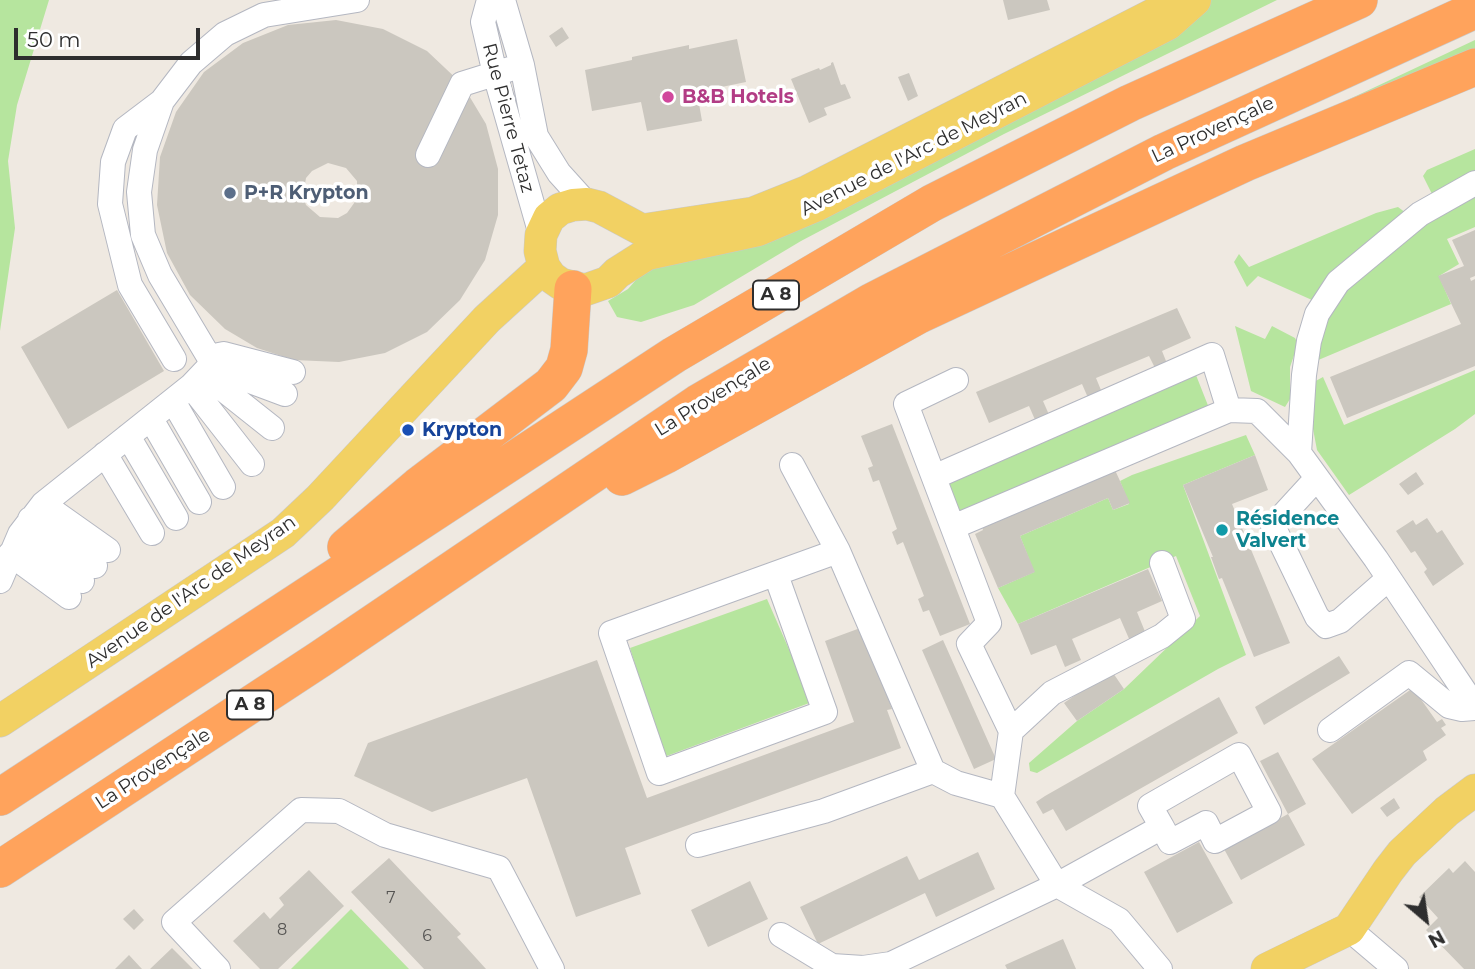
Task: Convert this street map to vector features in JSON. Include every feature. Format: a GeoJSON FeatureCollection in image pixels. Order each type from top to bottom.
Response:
{"type":"FeatureCollection","features":[{"type":"Feature","properties":{"kind":"highway","name":"A 8"},"geometry":{"type":"LineString","coordinates":[[0,797],[674,355],[932,203],[1130,103],[1359,0]]}},
{"type":"Feature","properties":{"kind":"highway","name":"La Provençale"},"geometry":{"type":"LineString","coordinates":[[0,869],[320,659],[698,403],[871,302],[1164,152],[1475,10]]}},
{"type":"Feature","properties":{"kind":"highway"},"geometry":{"type":"LineString","coordinates":[[498,537],[666,455],[931,309],[1245,163],[1475,67]]}},
{"type":"Feature","properties":{"kind":"highway"},"geometry":{"type":"LineString","coordinates":[[226,650],[418,486],[551,385],[564,368],[569,350],[559,278]]}},
{"type":"Feature","properties":{"kind":"main road","name":"Avenue de l'Arc de Meyran"},"geometry":{"type":"LineString","coordinates":[[599,209],[642,230],[752,213],[808,191],[1160,11],[1173,0]]}},
{"type":"Feature","properties":{"kind":"main road","name":"Avenue de l'Arc de Meyran"},"geometry":{"type":"LineString","coordinates":[[0,721],[283,533],[320,498],[487,319],[559,278],[585,290],[597,287],[647,254],[758,230],[817,205],[1168,24],[1195,0]]}},
{"type":"Feature","properties":{"kind":"main road"},"geometry":{"type":"LineString","coordinates":[[559,278],[540,251],[541,234],[549,218],[560,209],[573,205],[599,209],[619,224],[625,236],[626,249],[617,273]]}},
{"type":"Feature","properties":{"kind":"main road"},"geometry":{"type":"LineString","coordinates":[[1267,969],[1349,929],[1402,853],[1447,811],[1475,790]]}},
{"type":"Feature","properties":{"kind":"street"},"geometry":{"type":"LineString","coordinates":[[174,359],[130,285],[110,204],[113,162],[125,129],[162,101],[191,63],[225,34],[264,15],[357,0]]}},
{"type":"Feature","properties":{"kind":"street","name":"Rue Pierre Tetaz"},"geometry":{"type":"LineString","coordinates":[[489,0],[483,22],[495,74],[541,234]]}},
{"type":"Feature","properties":{"kind":"street","name":"Rue Pierre Tetaz"},"geometry":{"type":"LineString","coordinates":[[503,0],[522,65],[536,136],[559,173],[599,209]]}},
{"type":"Feature","properties":{"kind":"street"},"geometry":{"type":"LineString","coordinates":[[428,155],[462,84],[522,65]]}},
{"type":"Feature","properties":{"kind":"street"},"geometry":{"type":"LineString","coordinates":[[162,101],[145,150],[139,192],[143,235],[197,377],[223,487]]}},
{"type":"Feature","properties":{"kind":"street"},"geometry":{"type":"LineString","coordinates":[[1300,453],[1304,375],[1309,341],[1317,314],[1338,282],[1420,214],[1475,183]]}},
{"type":"Feature","properties":{"kind":"street"},"geometry":{"type":"LineString","coordinates":[[0,581],[26,527],[105,454],[151,419],[224,354],[289,383]]}},
{"type":"Feature","properties":{"kind":"street"},"geometry":{"type":"LineString","coordinates":[[934,477],[1212,355],[1229,410]]}},
{"type":"Feature","properties":{"kind":"street"},"geometry":{"type":"LineString","coordinates":[[197,377],[272,428]]}},
{"type":"Feature","properties":{"kind":"street"},"geometry":{"type":"LineString","coordinates":[[197,377],[252,464]]}},
{"type":"Feature","properties":{"kind":"street"},"geometry":{"type":"LineString","coordinates":[[956,380],[906,404],[989,623],[969,644],[1011,731],[1002,796],[1057,885],[1119,920],[1160,969]]}},
{"type":"Feature","properties":{"kind":"street"},"geometry":{"type":"LineString","coordinates":[[953,527],[1229,410],[1257,411],[1300,453],[1475,707],[1462,709],[1449,706],[1409,673],[1330,730]]}},
{"type":"Feature","properties":{"kind":"street"},"geometry":{"type":"LineString","coordinates":[[151,419],[199,502]]}},
{"type":"Feature","properties":{"kind":"street"},"geometry":{"type":"LineString","coordinates":[[128,436],[176,518]]}},
{"type":"Feature","properties":{"kind":"street"},"geometry":{"type":"LineString","coordinates":[[105,454],[152,533]]}},
{"type":"Feature","properties":{"kind":"street"},"geometry":{"type":"LineString","coordinates":[[792,465],[838,551],[933,771],[956,783],[1002,796]]}},
{"type":"Feature","properties":{"kind":"street"},"geometry":{"type":"LineString","coordinates":[[1317,478],[1273,526],[1317,617],[1326,626],[1340,621],[1388,579]]}},
{"type":"Feature","properties":{"kind":"street"},"geometry":{"type":"LineString","coordinates":[[26,527],[88,573],[26,527]]}},
{"type":"Feature","properties":{"kind":"street"},"geometry":{"type":"LineString","coordinates":[[776,575],[825,712],[659,773],[611,633],[838,551]]}},
{"type":"Feature","properties":{"kind":"street"},"geometry":{"type":"LineString","coordinates":[[1011,731],[1052,693],[1162,636],[1183,619],[1162,563]]}},
{"type":"Feature","properties":{"kind":"street"},"geometry":{"type":"LineString","coordinates":[[1239,755],[1269,812],[1215,841],[1206,823],[1170,842],[1162,827],[1150,806],[1239,755]]}},
{"type":"Feature","properties":{"kind":"street"},"geometry":{"type":"LineString","coordinates":[[698,845],[824,811],[933,771]]}},
{"type":"Feature","properties":{"kind":"street"},"geometry":{"type":"LineString","coordinates":[[218,969],[174,922],[301,810],[339,811],[384,835],[499,868],[552,969]]}},
{"type":"Feature","properties":{"kind":"street"},"geometry":{"type":"LineString","coordinates":[[780,935],[832,966],[875,967],[891,964],[1057,885],[1162,827]]}},
{"type":"Feature","properties":{"kind":"street"},"geometry":{"type":"LineString","coordinates":[[1349,929],[1396,969]]}},
{"type":"Feature","properties":{"kind":"green space"},"geometry":{"type":"Polygon","coordinates":[[[0,0],[49,0],[17,105],[8,161],[15,228],[0,331],[0,0]]]}},
{"type":"Feature","properties":{"kind":"green space"},"geometry":{"type":"Polygon","coordinates":[[[1208,0],[1277,0],[1004,134],[801,241],[694,305],[641,322],[617,317],[608,301],[628,289],[643,272],[1208,0]]]}},
{"type":"Feature","properties":{"kind":"green space"},"geometry":{"type":"Polygon","coordinates":[[[1475,40],[1475,55],[1271,136],[1475,40]]]}},
{"type":"Feature","properties":{"kind":"green space"},"geometry":{"type":"Polygon","coordinates":[[[1475,149],[1475,175],[1433,196],[1423,176],[1427,170],[1475,149]]]}},
{"type":"Feature","properties":{"kind":"green space"},"geometry":{"type":"Polygon","coordinates":[[[1475,196],[1475,227],[1447,239],[1459,264],[1439,276],[1451,304],[1316,361],[1325,320],[1353,283],[1421,227],[1475,196]]]}},
{"type":"Feature","properties":{"kind":"green space"},"geometry":{"type":"Polygon","coordinates":[[[1398,207],[1406,213],[1312,300],[1258,276],[1247,287],[1234,262],[1239,254],[1249,267],[1376,213],[1398,207]]]}},
{"type":"Feature","properties":{"kind":"green space"},"geometry":{"type":"Polygon","coordinates":[[[1235,326],[1265,339],[1272,326],[1295,338],[1298,344],[1290,367],[1290,399],[1285,407],[1251,391],[1235,326]]]}},
{"type":"Feature","properties":{"kind":"green space"},"geometry":{"type":"Polygon","coordinates":[[[1194,370],[1209,408],[961,517],[943,476],[1194,370]]]}},
{"type":"Feature","properties":{"kind":"green space"},"geometry":{"type":"Polygon","coordinates":[[[1475,370],[1475,414],[1349,495],[1317,450],[1310,413],[1312,383],[1323,377],[1344,425],[1475,370]]]}},
{"type":"Feature","properties":{"kind":"green space"},"geometry":{"type":"Polygon","coordinates":[[[1246,435],[1255,455],[1183,485],[1246,655],[1037,773],[1030,771],[1029,763],[1077,721],[1124,689],[1200,616],[1176,556],[1018,624],[998,588],[1034,572],[1020,536],[1108,498],[1113,510],[1129,504],[1120,481],[1246,435]]]}},
{"type":"Feature","properties":{"kind":"green space"},"geometry":{"type":"Polygon","coordinates":[[[767,599],[812,702],[664,757],[630,648],[767,599]]]}},
{"type":"Feature","properties":{"kind":"green space"},"geometry":{"type":"Polygon","coordinates":[[[351,909],[409,969],[291,969],[351,909]]]}},
{"type":"Feature","properties":{"kind":"building"},"geometry":{"type":"Polygon","coordinates":[[[1003,0],[1047,0],[1050,10],[1008,20],[1003,0]]]}},
{"type":"Feature","properties":{"kind":"building","name":"P+R Krypton"},"geometry":{"type":"Polygon","coordinates":[[[336,20],[383,29],[427,51],[462,84],[486,124],[498,169],[498,215],[485,260],[460,300],[427,332],[385,353],[339,362],[294,360],[257,348],[225,329],[190,295],[167,253],[157,205],[160,157],[176,112],[204,72],[243,43],[288,25],[336,20]],[[328,163],[312,171],[306,178],[303,196],[306,205],[320,217],[338,218],[347,213],[357,199],[357,181],[346,168],[328,163]]]}},
{"type":"Feature","properties":{"kind":"building"},"geometry":{"type":"Polygon","coordinates":[[[562,27],[569,38],[556,47],[549,36],[562,27]]]}},
{"type":"Feature","properties":{"kind":"building"},"geometry":{"type":"Polygon","coordinates":[[[737,39],[746,82],[697,92],[702,121],[647,131],[641,102],[592,111],[585,70],[689,45],[689,49],[737,39]]]}},
{"type":"Feature","properties":{"kind":"building"},"geometry":{"type":"Polygon","coordinates":[[[833,62],[841,85],[845,84],[851,98],[824,108],[827,115],[809,123],[791,79],[819,68],[820,70],[833,62]]]}},
{"type":"Feature","properties":{"kind":"building"},"geometry":{"type":"Polygon","coordinates":[[[909,73],[918,96],[908,101],[898,77],[909,73]]]}},
{"type":"Feature","properties":{"kind":"building"},"geometry":{"type":"Polygon","coordinates":[[[1475,230],[1475,276],[1470,278],[1471,281],[1475,279],[1475,366],[1347,418],[1330,377],[1461,324],[1438,276],[1464,266],[1452,240],[1475,230]]]}},
{"type":"Feature","properties":{"kind":"building"},"geometry":{"type":"Polygon","coordinates":[[[117,290],[164,371],[68,429],[21,347],[117,290]]]}},
{"type":"Feature","properties":{"kind":"building"},"geometry":{"type":"Polygon","coordinates":[[[1177,308],[1191,338],[1162,351],[1168,366],[1157,372],[1149,356],[1096,378],[1103,395],[1089,400],[1082,384],[1043,401],[1050,417],[1036,422],[1029,406],[989,423],[976,392],[1177,308]]]}},
{"type":"Feature","properties":{"kind":"building"},"geometry":{"type":"Polygon","coordinates":[[[892,424],[970,624],[940,636],[929,610],[923,612],[918,599],[924,596],[903,542],[897,545],[892,532],[897,529],[879,480],[873,482],[868,468],[873,466],[861,436],[892,424]]]}},
{"type":"Feature","properties":{"kind":"building","name":"Résidence Valvert"},"geometry":{"type":"Polygon","coordinates":[[[1255,455],[1268,490],[1232,504],[1290,643],[1254,657],[1222,578],[1219,579],[1213,557],[1183,485],[1255,455]]]}},
{"type":"Feature","properties":{"kind":"building"},"geometry":{"type":"Polygon","coordinates":[[[1115,470],[1130,503],[1113,510],[1108,498],[1020,536],[1035,572],[998,588],[975,534],[983,530],[982,527],[1115,470]]]}},
{"type":"Feature","properties":{"kind":"building"},"geometry":{"type":"Polygon","coordinates":[[[1416,472],[1424,484],[1408,495],[1399,484],[1416,472]]]}},
{"type":"Feature","properties":{"kind":"building"},"geometry":{"type":"Polygon","coordinates":[[[1427,518],[1437,533],[1442,530],[1464,564],[1433,586],[1424,572],[1427,569],[1415,551],[1411,553],[1396,531],[1413,520],[1416,525],[1427,518]]]}},
{"type":"Feature","properties":{"kind":"building"},"geometry":{"type":"Polygon","coordinates":[[[1148,569],[1162,601],[1137,612],[1146,634],[1130,641],[1120,618],[1072,639],[1081,660],[1065,667],[1056,645],[1031,655],[1018,624],[1148,569]]]}},
{"type":"Feature","properties":{"kind":"building"},"geometry":{"type":"Polygon","coordinates":[[[863,627],[892,709],[887,710],[901,748],[625,848],[641,894],[576,917],[527,778],[432,812],[354,776],[368,743],[597,660],[647,798],[854,722],[825,641],[863,627]]]}},
{"type":"Feature","properties":{"kind":"building"},"geometry":{"type":"Polygon","coordinates":[[[943,640],[996,759],[974,769],[922,650],[943,640]]]}},
{"type":"Feature","properties":{"kind":"building"},"geometry":{"type":"Polygon","coordinates":[[[1339,656],[1350,673],[1264,725],[1255,707],[1339,656]]]}},
{"type":"Feature","properties":{"kind":"building"},"geometry":{"type":"Polygon","coordinates":[[[1111,670],[1124,689],[1077,721],[1064,703],[1111,670]]]}},
{"type":"Feature","properties":{"kind":"building"},"geometry":{"type":"Polygon","coordinates":[[[1413,688],[1437,722],[1442,719],[1446,725],[1441,728],[1446,735],[1423,751],[1427,760],[1352,814],[1312,759],[1413,688]]]}},
{"type":"Feature","properties":{"kind":"building"},"geometry":{"type":"Polygon","coordinates":[[[1219,697],[1238,733],[1066,831],[1053,809],[1043,814],[1036,802],[1045,796],[1219,697]]]}},
{"type":"Feature","properties":{"kind":"building"},"geometry":{"type":"Polygon","coordinates":[[[1278,752],[1306,804],[1288,814],[1260,761],[1278,752]]]}},
{"type":"Feature","properties":{"kind":"building"},"geometry":{"type":"Polygon","coordinates":[[[1394,798],[1400,808],[1387,817],[1380,808],[1394,798]]]}},
{"type":"Feature","properties":{"kind":"building"},"geometry":{"type":"Polygon","coordinates":[[[1288,814],[1305,845],[1241,880],[1224,849],[1288,814]]]}},
{"type":"Feature","properties":{"kind":"building"},"geometry":{"type":"Polygon","coordinates":[[[1199,842],[1233,903],[1177,933],[1144,872],[1199,842]]]}},
{"type":"Feature","properties":{"kind":"building"},"geometry":{"type":"Polygon","coordinates":[[[978,852],[995,889],[936,917],[925,893],[818,944],[800,907],[907,856],[919,880],[978,852]]]}},
{"type":"Feature","properties":{"kind":"building"},"geometry":{"type":"Polygon","coordinates":[[[389,858],[461,934],[457,937],[486,969],[424,969],[351,892],[389,858]]]}},
{"type":"Feature","properties":{"kind":"building"},"geometry":{"type":"Polygon","coordinates":[[[1465,861],[1475,872],[1475,969],[1464,969],[1426,930],[1438,918],[1419,897],[1449,868],[1453,873],[1465,861]]]}},
{"type":"Feature","properties":{"kind":"building"},"geometry":{"type":"Polygon","coordinates":[[[309,870],[344,906],[278,969],[260,969],[233,941],[264,912],[270,919],[284,905],[279,898],[309,870]]]}},
{"type":"Feature","properties":{"kind":"building"},"geometry":{"type":"Polygon","coordinates":[[[750,881],[768,919],[708,947],[691,910],[750,881]]]}},
{"type":"Feature","properties":{"kind":"building"},"geometry":{"type":"Polygon","coordinates":[[[134,909],[144,920],[134,930],[123,919],[134,909]]]}},
{"type":"Feature","properties":{"kind":"building"},"geometry":{"type":"Polygon","coordinates":[[[1063,939],[1076,969],[1007,969],[1005,965],[1063,939]]]}},
{"type":"Feature","properties":{"kind":"building"},"geometry":{"type":"Polygon","coordinates":[[[172,948],[193,969],[150,969],[172,948]]]}},
{"type":"Feature","properties":{"kind":"building"},"geometry":{"type":"Polygon","coordinates":[[[129,955],[142,969],[115,969],[129,955]]]}},
{"type":"Feature","properties":{"kind":"place","name":"B&B Hotels"},"geometry":{"type":"Point","coordinates":[668,97]}},
{"type":"Feature","properties":{"kind":"place","name":"P+R Krypton"},"geometry":{"type":"Point","coordinates":[230,193]}},
{"type":"Feature","properties":{"kind":"place","name":"Krypton"},"geometry":{"type":"Point","coordinates":[408,430]}},
{"type":"Feature","properties":{"kind":"place","name":"Résidence Valvert"},"geometry":{"type":"Point","coordinates":[1222,530]}}]}
